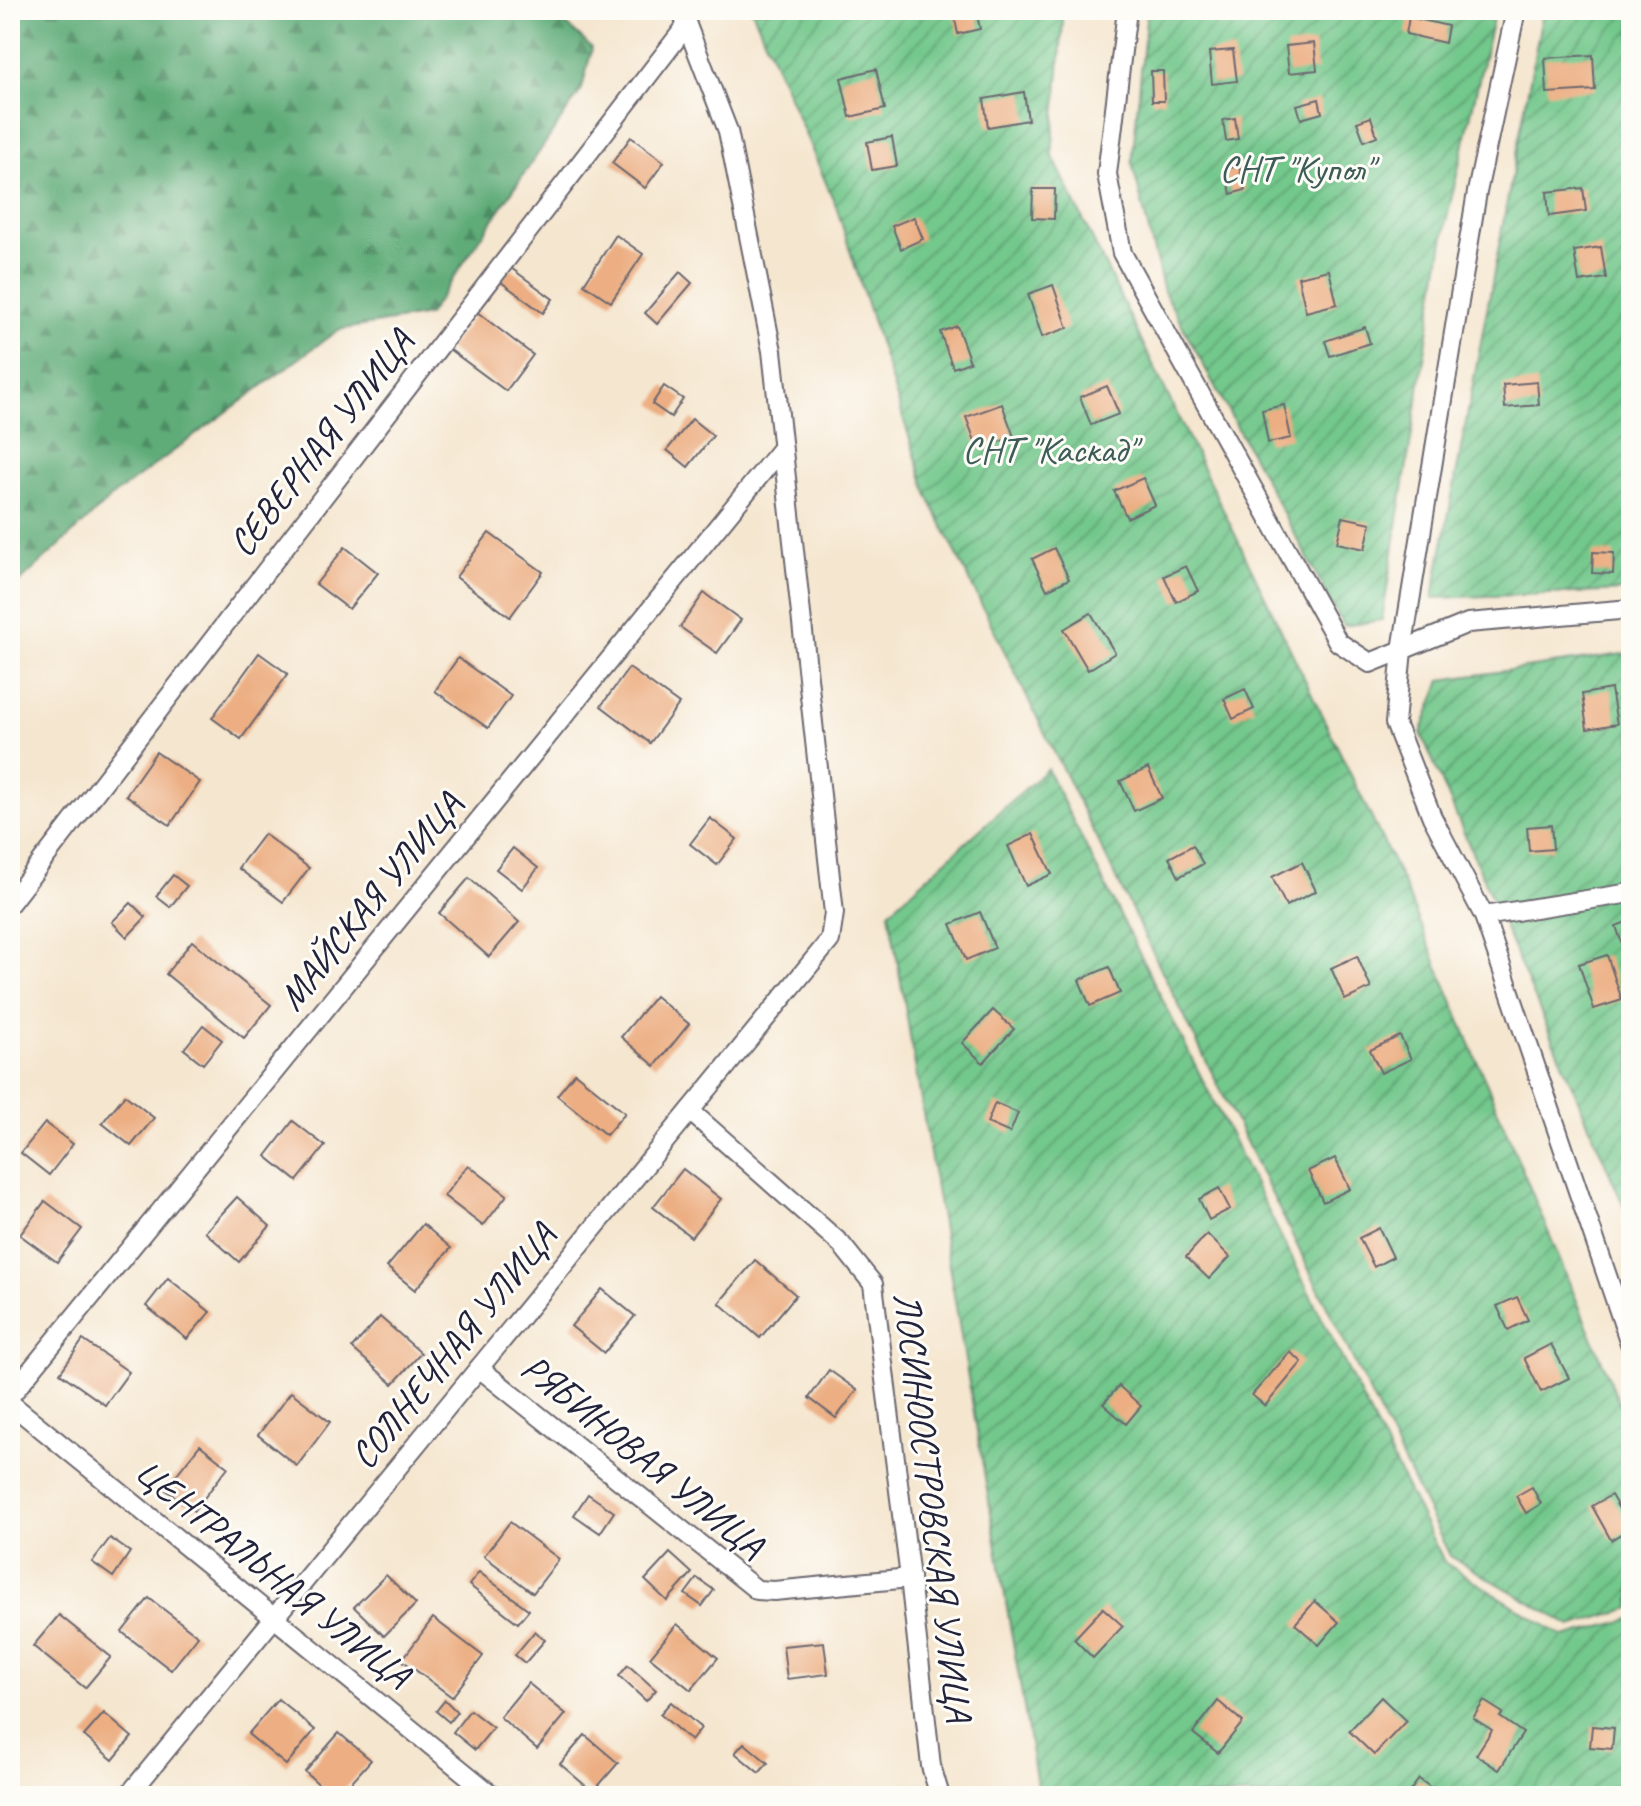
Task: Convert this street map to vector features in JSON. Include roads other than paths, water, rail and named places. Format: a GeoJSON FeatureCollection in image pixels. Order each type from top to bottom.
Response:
{"type":"FeatureCollection","features":[{"type":"Feature","properties":{"kind":"street"},"geometry":{"type":"LineString","coordinates":[[1127,10],[1107,174],[1122,253],[1338,642],[1370,663],[1468,623],[1631,609]]}},
{"type":"Feature","properties":{"kind":"street"},"geometry":{"type":"LineString","coordinates":[[1516,10],[1477,192],[1402,650],[1395,723],[1432,817],[1484,916],[1631,1346]]}},
{"type":"Feature","properties":{"kind":"street"},"geometry":{"type":"LineString","coordinates":[[684,17],[728,131],[772,351],[782,448]]}},
{"type":"Feature","properties":{"kind":"street","name":"СЕВЕРНАЯ УЛИЦА"},"geometry":{"type":"LineString","coordinates":[[10,903],[684,17]]}},
{"type":"Feature","properties":{"kind":"street","name":"СОЛНЕЧНАЯ УЛИЦА"},"geometry":{"type":"LineString","coordinates":[[128,1796],[830,940],[834,913],[782,448]]}},
{"type":"Feature","properties":{"kind":"street","name":"МАЙСКАЯ УЛИЦА"},"geometry":{"type":"LineString","coordinates":[[10,1396],[782,448]]}},
{"type":"Feature","properties":{"kind":"street"},"geometry":{"type":"LineString","coordinates":[[1484,916],[1631,893]]}},
{"type":"Feature","properties":{"kind":"street","name":"ЛОСИНООСТРОВСКАЯ УЛИЦА"},"geometry":{"type":"LineString","coordinates":[[690,1111],[841,1244],[873,1284],[931,1766],[940,1796]]}},
{"type":"Feature","properties":{"kind":"street","name":"РЯБИНОВАЯ УЛИЦА"},"geometry":{"type":"LineString","coordinates":[[479,1368],[757,1590],[910,1578]]}},
{"type":"Feature","properties":{"kind":"street","name":"ЦЕНТРАЛЬНАЯ УЛИЦА"},"geometry":{"type":"LineString","coordinates":[[10,1403],[493,1796]]}},
{"type":"Feature","properties":{"kind":"park label","name":"СНТ \"Купол\""},"geometry":{"type":"Point","coordinates":[1296,168]}},
{"type":"Feature","properties":{"kind":"park label","name":"СНТ \"Каскад\""},"geometry":{"type":"Point","coordinates":[1049,449]}}]}
